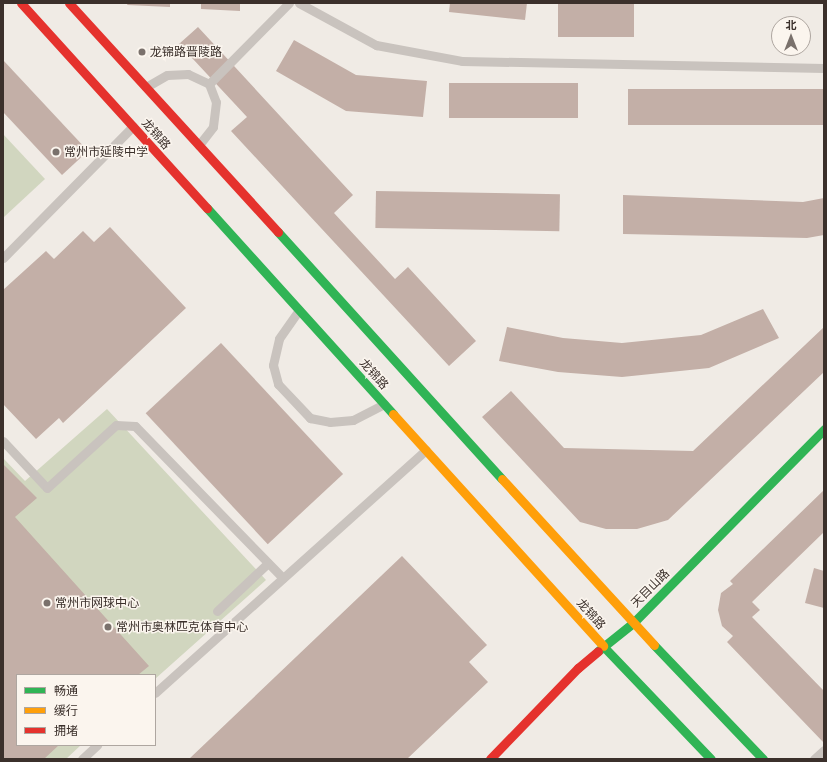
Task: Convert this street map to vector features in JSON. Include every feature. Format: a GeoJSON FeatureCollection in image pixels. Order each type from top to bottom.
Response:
{"type":"FeatureCollection","features":[{"type":"Feature","properties":{"kind":"main road","name":"龙锦路"},"geometry":{"type":"LineString","coordinates":[[21,3],[605,648],[711,759]]}},
{"type":"Feature","properties":{"kind":"main road","name":"龙锦路"},"geometry":{"type":"LineString","coordinates":[[69,3],[633,623],[763,759]]}},
{"type":"Feature","properties":{"kind":"main road","name":"天目山路"},"geometry":{"type":"LineString","coordinates":[[490,759],[578,668],[605,648],[633,623],[824,429]]}},
{"type":"Feature","properties":{"kind":"lane"},"geometry":{"type":"LineString","coordinates":[[209,84],[289,3]]}},
{"type":"Feature","properties":{"kind":"lane"},"geometry":{"type":"LineString","coordinates":[[299,3],[376,45],[462,61],[824,68]]}},
{"type":"Feature","properties":{"kind":"lane"},"geometry":{"type":"LineString","coordinates":[[146,87],[167,75],[188,74],[209,84],[216,102],[213,127],[198,145]]}},
{"type":"Feature","properties":{"kind":"lane"},"geometry":{"type":"LineString","coordinates":[[3,258],[133,126]]}},
{"type":"Feature","properties":{"kind":"lane"},"geometry":{"type":"LineString","coordinates":[[299,310],[279,338],[273,365],[278,384],[310,418],[330,422],[353,420],[384,404]]}},
{"type":"Feature","properties":{"kind":"lane"},"geometry":{"type":"LineString","coordinates":[[3,441],[47,488],[116,425],[135,426],[282,578]]}},
{"type":"Feature","properties":{"kind":"lane"},"geometry":{"type":"LineString","coordinates":[[156,692],[426,450]]}},
{"type":"Feature","properties":{"kind":"lane"},"geometry":{"type":"LineString","coordinates":[[217,611],[268,563]]}},
{"type":"Feature","properties":{"kind":"lane"},"geometry":{"type":"LineString","coordinates":[[82,759],[96,746]]}},
{"type":"Feature","properties":{"kind":"lane"},"geometry":{"type":"LineString","coordinates":[[814,759],[824,750]]}},
{"type":"Feature","properties":{"kind":"green space"},"geometry":{"type":"Polygon","coordinates":[[[3,134],[45,179],[4,217],[3,217],[3,134]]]}},
{"type":"Feature","properties":{"kind":"green space","name":"常州市奥林匹克体育中心"},"geometry":{"type":"Polygon","coordinates":[[[107,409],[266,580],[156,678],[156,674],[16,674],[16,746],[80,746],[66,759],[3,759],[3,458],[25,481],[107,409]]]}},
{"type":"Feature","properties":{"kind":"building"},"geometry":{"type":"Polygon","coordinates":[[[128,3],[170,3],[170,7],[127,5],[128,3]]]}},
{"type":"Feature","properties":{"kind":"building"},"geometry":{"type":"Polygon","coordinates":[[[201,3],[240,3],[240,11],[201,9],[201,3]]]}},
{"type":"Feature","properties":{"kind":"building"},"geometry":{"type":"Polygon","coordinates":[[[450,3],[527,3],[525,20],[449,12],[450,3]]]}},
{"type":"Feature","properties":{"kind":"building"},"geometry":{"type":"Polygon","coordinates":[[[558,3],[634,3],[634,37],[558,37],[558,3]]]}},
{"type":"Feature","properties":{"kind":"building"},"geometry":{"type":"Polygon","coordinates":[[[198,27],[353,195],[334,213],[395,279],[408,267],[476,341],[449,366],[231,131],[247,117],[179,44],[198,27]]]}},
{"type":"Feature","properties":{"kind":"building"},"geometry":{"type":"Polygon","coordinates":[[[294,40],[356,75],[427,81],[423,117],[346,111],[276,71],[294,40]]]}},
{"type":"Feature","properties":{"kind":"building"},"geometry":{"type":"Polygon","coordinates":[[[3,60],[88,151],[62,175],[3,112],[3,60]]]}},
{"type":"Feature","properties":{"kind":"building"},"geometry":{"type":"Polygon","coordinates":[[[449,83],[578,83],[578,118],[449,118],[449,83]]]}},
{"type":"Feature","properties":{"kind":"building"},"geometry":{"type":"Polygon","coordinates":[[[628,89],[824,89],[824,125],[628,125],[628,89]]]}},
{"type":"Feature","properties":{"kind":"building"},"geometry":{"type":"Polygon","coordinates":[[[376,191],[560,194],[559,231],[375,228],[376,191]]]}},
{"type":"Feature","properties":{"kind":"building"},"geometry":{"type":"Polygon","coordinates":[[[623,195],[803,202],[824,198],[824,235],[807,238],[623,234],[623,195]]]}},
{"type":"Feature","properties":{"kind":"building"},"geometry":{"type":"Polygon","coordinates":[[[110,227],[186,308],[63,423],[59,418],[36,439],[3,404],[3,290],[46,251],[54,259],[83,231],[94,242],[110,227]]]}},
{"type":"Feature","properties":{"kind":"building"},"geometry":{"type":"Polygon","coordinates":[[[763,309],[779,338],[709,368],[622,377],[558,372],[499,361],[507,327],[563,338],[622,343],[701,335],[763,309]]]}},
{"type":"Feature","properties":{"kind":"building"},"geometry":{"type":"Polygon","coordinates":[[[824,327],[824,372],[668,520],[637,529],[606,529],[580,522],[482,417],[511,391],[564,448],[693,451],[824,327]]]}},
{"type":"Feature","properties":{"kind":"building"},"geometry":{"type":"Polygon","coordinates":[[[221,343],[343,474],[268,544],[146,413],[221,343]]]}},
{"type":"Feature","properties":{"kind":"building","name":"常州市网球中心"},"geometry":{"type":"Polygon","coordinates":[[[3,464],[37,498],[15,517],[149,666],[139,674],[16,674],[16,746],[58,746],[44,759],[3,759],[3,464]]]}},
{"type":"Feature","properties":{"kind":"building"},"geometry":{"type":"Polygon","coordinates":[[[824,490],[824,532],[752,602],[760,610],[752,617],[824,691],[824,743],[727,642],[733,636],[722,626],[718,610],[721,593],[733,584],[730,581],[824,490]]]}},
{"type":"Feature","properties":{"kind":"building"},"geometry":{"type":"Polygon","coordinates":[[[402,556],[487,645],[469,662],[488,682],[407,759],[189,759],[402,556]]]}},
{"type":"Feature","properties":{"kind":"building"},"geometry":{"type":"Polygon","coordinates":[[[814,568],[824,571],[824,608],[805,603],[814,568]]]}},
{"type":"Feature","properties":{"kind":"traffic: fast"},"geometry":{"type":"LineString","coordinates":[[207,208],[393,414]]}},
{"type":"Feature","properties":{"kind":"traffic: fast"},"geometry":{"type":"LineString","coordinates":[[278,232],[502,479]]}},
{"type":"Feature","properties":{"kind":"traffic: fast"},"geometry":{"type":"LineString","coordinates":[[598,651],[633,623],[824,429]]}},
{"type":"Feature","properties":{"kind":"traffic: fast"},"geometry":{"type":"LineString","coordinates":[[654,645],[763,759]]}},
{"type":"Feature","properties":{"kind":"traffic: fast"},"geometry":{"type":"LineString","coordinates":[[603,646],[711,759]]}},
{"type":"Feature","properties":{"kind":"traffic: slow"},"geometry":{"type":"LineString","coordinates":[[393,414],[603,646]]}},
{"type":"Feature","properties":{"kind":"traffic: slow"},"geometry":{"type":"LineString","coordinates":[[502,479],[654,645]]}},
{"type":"Feature","properties":{"kind":"traffic: jam"},"geometry":{"type":"LineString","coordinates":[[21,3],[207,208]]}},
{"type":"Feature","properties":{"kind":"traffic: jam"},"geometry":{"type":"LineString","coordinates":[[69,3],[278,232]]}},
{"type":"Feature","properties":{"kind":"traffic: jam"},"geometry":{"type":"LineString","coordinates":[[490,759],[578,668],[598,651]]}},
{"type":"Feature","properties":{"kind":"place","name":"龙锦路晋陵路"},"geometry":{"type":"Point","coordinates":[142,52]}},
{"type":"Feature","properties":{"kind":"place","name":"常州市延陵中学"},"geometry":{"type":"Point","coordinates":[56,152]}},
{"type":"Feature","properties":{"kind":"place","name":"常州市网球中心"},"geometry":{"type":"Point","coordinates":[47,603]}},
{"type":"Feature","properties":{"kind":"place","name":"常州市奥林匹克体育中心"},"geometry":{"type":"Point","coordinates":[108,627]}}]}
